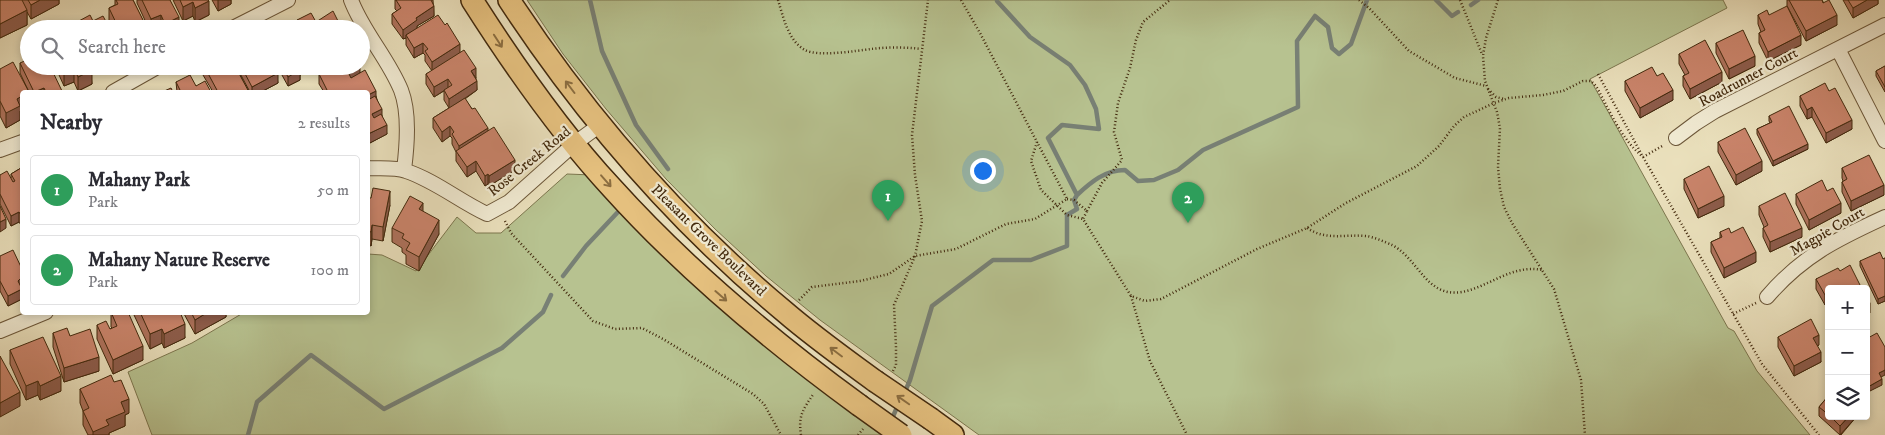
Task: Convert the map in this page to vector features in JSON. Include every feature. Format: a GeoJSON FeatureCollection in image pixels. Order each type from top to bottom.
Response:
{"type":"FeatureCollection","features":[{"type":"Feature","properties":{"kind":"main road","name":"Pleasant Grove Boulevard"},"geometry":{"type":"LineString","coordinates":[[472,0],[505,52],[574,144],[624,201],[700,278],[752,323],[824,379],[901,435]]}},
{"type":"Feature","properties":{"kind":"main road","name":"Pleasant Grove Boulevard"},"geometry":{"type":"LineString","coordinates":[[509,0],[556,68],[600,125],[642,175],[734,268],[785,312],[884,377],[931,420],[953,435]]}},
{"type":"Feature","properties":{"kind":"street"},"geometry":{"type":"LineString","coordinates":[[249,20],[288,0]]}},
{"type":"Feature","properties":{"kind":"street"},"geometry":{"type":"LineString","coordinates":[[351,0],[360,20]]}},
{"type":"Feature","properties":{"kind":"street","name":"Roadrunner Court"},"geometry":{"type":"LineString","coordinates":[[1676,138],[1715,111],[1885,25]]}},
{"type":"Feature","properties":{"kind":"street"},"geometry":{"type":"LineString","coordinates":[[370,36],[386,60],[402,92],[407,123],[404,170]]}},
{"type":"Feature","properties":{"kind":"street"},"geometry":{"type":"LineString","coordinates":[[1838,49],[1885,141]]}},
{"type":"Feature","properties":{"kind":"street"},"geometry":{"type":"LineString","coordinates":[[117,90],[143,75]]}},
{"type":"Feature","properties":{"kind":"street","name":"Rose Creek Road"},"geometry":{"type":"LineString","coordinates":[[370,168],[404,170],[445,188],[466,204],[487,214],[509,202],[574,144],[600,125]]}},
{"type":"Feature","properties":{"kind":"street"},"geometry":{"type":"LineString","coordinates":[[0,150],[20,143]]}},
{"type":"Feature","properties":{"kind":"street","name":"Magpie Court"},"geometry":{"type":"LineString","coordinates":[[1767,297],[1794,269],[1810,256],[1885,217]]}},
{"type":"Feature","properties":{"kind":"street"},"geometry":{"type":"LineString","coordinates":[[0,331],[39,315]]}},
{"type":"Feature","properties":{"kind":"path"},"geometry":{"type":"LineString","coordinates":[[778,0],[788,30],[805,50],[830,53],[888,48],[921,49]]}},
{"type":"Feature","properties":{"kind":"path"},"geometry":{"type":"LineString","coordinates":[[884,377],[896,365],[894,305],[915,256],[922,222],[915,175],[912,135],[928,0]]}},
{"type":"Feature","properties":{"kind":"path"},"geometry":{"type":"LineString","coordinates":[[961,0],[985,41],[1067,200]]}},
{"type":"Feature","properties":{"kind":"path"},"geometry":{"type":"LineString","coordinates":[[1084,219],[1102,183],[1122,160],[1114,132],[1118,103],[1143,22],[1170,0]]}},
{"type":"Feature","properties":{"kind":"path"},"geometry":{"type":"LineString","coordinates":[[1359,0],[1369,8],[1409,52],[1455,78],[1486,87],[1496,97],[1506,99]]}},
{"type":"Feature","properties":{"kind":"path"},"geometry":{"type":"LineString","coordinates":[[1460,0],[1483,56]]}},
{"type":"Feature","properties":{"kind":"path"},"geometry":{"type":"LineString","coordinates":[[1498,0],[1486,38],[1483,56],[1486,87],[1494,103],[1500,128],[1498,167],[1500,189],[1504,207],[1554,289],[1581,380],[1585,435]]}},
{"type":"Feature","properties":{"kind":"path"},"geometry":{"type":"LineString","coordinates":[[1598,74],[1643,157],[1762,364],[1820,435]]}},
{"type":"Feature","properties":{"kind":"path"},"geometry":{"type":"LineString","coordinates":[[1131,296],[1146,301],[1161,298],[1257,249],[1306,228],[1346,203],[1417,166],[1439,146],[1454,126],[1464,117],[1506,99],[1563,91],[1583,81],[1591,81],[1596,86],[1627,141],[1643,157]]}},
{"type":"Feature","properties":{"kind":"path"},"geometry":{"type":"LineString","coordinates":[[1643,157],[1676,138]]}},
{"type":"Feature","properties":{"kind":"path"},"geometry":{"type":"LineString","coordinates":[[1037,142],[1031,161],[1041,190],[1067,215],[1084,219],[1131,296],[1150,361],[1188,435]]}},
{"type":"Feature","properties":{"kind":"path"},"geometry":{"type":"LineString","coordinates":[[785,312],[812,287],[860,281],[889,274],[915,256],[956,249],[1006,224],[1035,219],[1067,200],[1074,200],[1087,211]]}},
{"type":"Feature","properties":{"kind":"path"},"geometry":{"type":"LineString","coordinates":[[498,208],[511,233],[593,321],[615,329],[642,328],[671,344],[753,394],[764,404],[780,435]]}},
{"type":"Feature","properties":{"kind":"path"},"geometry":{"type":"LineString","coordinates":[[1306,228],[1317,234],[1367,236],[1393,246],[1413,261],[1429,283],[1442,291],[1462,292],[1529,267],[1542,270]]}},
{"type":"Feature","properties":{"kind":"path"},"geometry":{"type":"LineString","coordinates":[[1733,314],[1767,297]]}},
{"type":"Feature","properties":{"kind":"path"},"geometry":{"type":"LineString","coordinates":[[801,435],[799,420],[824,379]]}},
{"type":"Feature","properties":{"kind":"green space"},"geometry":{"type":"Polygon","coordinates":[[[527,0],[1723,0],[1727,8],[1590,79],[1728,328],[1734,331],[1757,371],[1810,435],[979,435],[820,320],[766,276],[715,229],[666,179],[606,109],[563,54],[527,0]]]}},
{"type":"Feature","properties":{"kind":"green space"},"geometry":{"type":"Polygon","coordinates":[[[567,174],[593,175],[894,435],[152,435],[128,372],[192,343],[240,315],[370,315],[370,254],[382,255],[416,271],[457,217],[476,233],[501,233],[567,174]]]}},
{"type":"Feature","properties":{"kind":"building"},"geometry":{"type":"Polygon","coordinates":[[[0,0],[22,0],[27,10],[0,24],[0,0]]]}},
{"type":"Feature","properties":{"kind":"building"},"geometry":{"type":"Polygon","coordinates":[[[28,0],[40,0],[31,5],[28,0]]]}},
{"type":"Feature","properties":{"kind":"building"},"geometry":{"type":"Polygon","coordinates":[[[116,0],[133,0],[143,20],[115,20],[109,8],[118,4],[116,0]]]}},
{"type":"Feature","properties":{"kind":"building"},"geometry":{"type":"Polygon","coordinates":[[[142,0],[170,0],[179,17],[173,20],[163,20],[161,15],[151,19],[142,0]]]}},
{"type":"Feature","properties":{"kind":"building"},"geometry":{"type":"Polygon","coordinates":[[[180,0],[209,1],[195,8],[193,2],[183,7],[180,0]]]}},
{"type":"Feature","properties":{"kind":"building"},"geometry":{"type":"Polygon","coordinates":[[[396,0],[431,0],[434,6],[416,18],[417,20],[403,30],[392,14],[401,8],[396,0]]]}},
{"type":"Feature","properties":{"kind":"building"},"geometry":{"type":"Polygon","coordinates":[[[1789,0],[1822,0],[1823,3],[1829,0],[1837,15],[1806,31],[1789,0]]]}},
{"type":"Feature","properties":{"kind":"building"},"geometry":{"type":"Polygon","coordinates":[[[1848,0],[1867,0],[1853,8],[1848,0]]]}},
{"type":"Feature","properties":{"kind":"building"},"geometry":{"type":"Polygon","coordinates":[[[1787,6],[1801,35],[1768,52],[1759,33],[1765,30],[1758,15],[1767,10],[1769,15],[1787,6]]]}},
{"type":"Feature","properties":{"kind":"building"},"geometry":{"type":"Polygon","coordinates":[[[333,11],[338,20],[319,20],[333,11]]]}},
{"type":"Feature","properties":{"kind":"building"},"geometry":{"type":"Polygon","coordinates":[[[311,13],[315,20],[297,20],[311,13]]]}},
{"type":"Feature","properties":{"kind":"building"},"geometry":{"type":"Polygon","coordinates":[[[90,15],[92,20],[81,20],[90,15]]]}},
{"type":"Feature","properties":{"kind":"building"},"geometry":{"type":"Polygon","coordinates":[[[438,15],[445,25],[447,23],[460,44],[432,62],[425,51],[428,49],[423,43],[414,48],[406,35],[438,15]]]}},
{"type":"Feature","properties":{"kind":"building"},"geometry":{"type":"Polygon","coordinates":[[[103,16],[105,20],[95,20],[103,16]]]}},
{"type":"Feature","properties":{"kind":"building"},"geometry":{"type":"Polygon","coordinates":[[[1743,30],[1755,56],[1729,69],[1716,43],[1743,30]]]}},
{"type":"Feature","properties":{"kind":"building"},"geometry":{"type":"Polygon","coordinates":[[[1705,40],[1722,72],[1690,89],[1683,76],[1689,73],[1679,54],[1705,40]]]}},
{"type":"Feature","properties":{"kind":"building"},"geometry":{"type":"Polygon","coordinates":[[[464,50],[476,68],[471,71],[477,81],[449,99],[444,90],[452,85],[448,79],[434,87],[426,74],[464,50]]]}},
{"type":"Feature","properties":{"kind":"building"},"geometry":{"type":"Polygon","coordinates":[[[13,62],[28,90],[20,90],[20,97],[17,99],[20,106],[6,113],[0,101],[0,69],[13,62]]]}},
{"type":"Feature","properties":{"kind":"building"},"geometry":{"type":"Polygon","coordinates":[[[1885,66],[1885,87],[1876,71],[1885,66]]]}},
{"type":"Feature","properties":{"kind":"building"},"geometry":{"type":"Polygon","coordinates":[[[1652,67],[1657,76],[1663,73],[1673,90],[1640,108],[1625,81],[1652,67]]]}},
{"type":"Feature","properties":{"kind":"building"},"geometry":{"type":"Polygon","coordinates":[[[26,75],[54,75],[62,90],[45,90],[44,88],[33,90],[26,75]]]}},
{"type":"Feature","properties":{"kind":"building"},"geometry":{"type":"Polygon","coordinates":[[[190,75],[196,86],[205,81],[210,90],[180,90],[176,82],[190,75]]]}},
{"type":"Feature","properties":{"kind":"building"},"geometry":{"type":"Polygon","coordinates":[[[209,75],[240,75],[248,90],[217,90],[209,75]]]}},
{"type":"Feature","properties":{"kind":"building"},"geometry":{"type":"Polygon","coordinates":[[[246,75],[274,75],[252,87],[246,75]]]}},
{"type":"Feature","properties":{"kind":"building"},"geometry":{"type":"Polygon","coordinates":[[[320,75],[350,75],[351,78],[356,75],[368,75],[376,91],[370,94],[370,90],[327,90],[320,75]]]}},
{"type":"Feature","properties":{"kind":"building"},"geometry":{"type":"Polygon","coordinates":[[[1825,83],[1829,91],[1835,88],[1852,120],[1826,133],[1812,107],[1807,110],[1800,96],[1825,83]]]}},
{"type":"Feature","properties":{"kind":"building"},"geometry":{"type":"Polygon","coordinates":[[[375,96],[382,109],[372,114],[374,118],[381,114],[387,125],[370,133],[370,99],[375,96]]]}},
{"type":"Feature","properties":{"kind":"building"},"geometry":{"type":"Polygon","coordinates":[[[465,98],[472,109],[475,108],[488,128],[459,146],[450,126],[442,132],[433,118],[465,98]]]}},
{"type":"Feature","properties":{"kind":"building"},"geometry":{"type":"Polygon","coordinates":[[[1789,106],[1808,144],[1773,161],[1757,129],[1772,122],[1769,116],[1789,106]]]}},
{"type":"Feature","properties":{"kind":"building"},"geometry":{"type":"Polygon","coordinates":[[[494,127],[515,160],[489,176],[488,174],[485,176],[476,161],[467,167],[456,151],[494,127]]]}},
{"type":"Feature","properties":{"kind":"building"},"geometry":{"type":"Polygon","coordinates":[[[1745,128],[1762,161],[1736,175],[1718,142],[1745,128]]]}},
{"type":"Feature","properties":{"kind":"building"},"geometry":{"type":"Polygon","coordinates":[[[1869,155],[1884,185],[1851,201],[1842,182],[1847,179],[1842,168],[1869,155]]]}},
{"type":"Feature","properties":{"kind":"building"},"geometry":{"type":"Polygon","coordinates":[[[1709,166],[1724,196],[1698,209],[1684,179],[1709,166]]]}},
{"type":"Feature","properties":{"kind":"building"},"geometry":{"type":"Polygon","coordinates":[[[20,169],[20,214],[19,212],[11,216],[0,194],[0,175],[7,171],[13,182],[15,181],[11,174],[20,169]]]}},
{"type":"Feature","properties":{"kind":"building"},"geometry":{"type":"Polygon","coordinates":[[[1822,180],[1827,191],[1833,188],[1841,203],[1809,220],[1796,194],[1822,180]]]}},
{"type":"Feature","properties":{"kind":"building"},"geometry":{"type":"Polygon","coordinates":[[[373,188],[390,191],[383,227],[372,225],[371,232],[370,198],[373,188]]]}},
{"type":"Feature","properties":{"kind":"building"},"geometry":{"type":"Polygon","coordinates":[[[1785,193],[1802,228],[1770,242],[1763,228],[1768,225],[1759,206],[1785,193]]]}},
{"type":"Feature","properties":{"kind":"building"},"geometry":{"type":"Polygon","coordinates":[[[410,196],[423,203],[419,209],[439,220],[419,257],[406,250],[410,243],[402,238],[404,234],[392,228],[410,196]]]}},
{"type":"Feature","properties":{"kind":"building"},"geometry":{"type":"Polygon","coordinates":[[[0,206],[6,219],[0,222],[0,206]]]}},
{"type":"Feature","properties":{"kind":"building"},"geometry":{"type":"Polygon","coordinates":[[[1743,227],[1756,252],[1724,268],[1711,242],[1722,237],[1720,232],[1729,228],[1731,233],[1743,227]]]}},
{"type":"Feature","properties":{"kind":"building"},"geometry":{"type":"Polygon","coordinates":[[[13,250],[20,265],[20,279],[18,281],[20,290],[8,296],[0,281],[0,256],[13,250]]]}},
{"type":"Feature","properties":{"kind":"building"},"geometry":{"type":"Polygon","coordinates":[[[1880,252],[1883,259],[1885,258],[1885,296],[1878,299],[1860,261],[1880,252]]]}},
{"type":"Feature","properties":{"kind":"building"},"geometry":{"type":"Polygon","coordinates":[[[1850,265],[1860,285],[1825,285],[1825,295],[1816,279],[1838,268],[1840,271],[1850,265]]]}},
{"type":"Feature","properties":{"kind":"building"},"geometry":{"type":"Polygon","coordinates":[[[112,315],[129,315],[143,346],[113,360],[97,325],[106,321],[110,329],[117,326],[112,315]]]}},
{"type":"Feature","properties":{"kind":"building"},"geometry":{"type":"Polygon","coordinates":[[[141,315],[181,315],[185,324],[164,334],[162,329],[150,334],[141,315]]]}},
{"type":"Feature","properties":{"kind":"building"},"geometry":{"type":"Polygon","coordinates":[[[192,315],[203,315],[195,320],[192,315]]]}},
{"type":"Feature","properties":{"kind":"building"},"geometry":{"type":"Polygon","coordinates":[[[1811,319],[1819,335],[1813,338],[1821,352],[1794,366],[1778,337],[1811,319]]]}},
{"type":"Feature","properties":{"kind":"building"},"geometry":{"type":"Polygon","coordinates":[[[67,328],[70,336],[90,329],[99,357],[64,368],[53,333],[67,328]]]}},
{"type":"Feature","properties":{"kind":"building"},"geometry":{"type":"Polygon","coordinates":[[[1877,333],[1885,347],[1885,370],[1879,373],[1882,379],[1870,386],[1870,375],[1870,337],[1877,333]]]}},
{"type":"Feature","properties":{"kind":"building"},"geometry":{"type":"Polygon","coordinates":[[[43,337],[61,376],[40,386],[38,381],[26,386],[10,350],[43,337]]]}},
{"type":"Feature","properties":{"kind":"building"},"geometry":{"type":"Polygon","coordinates":[[[0,356],[20,392],[0,403],[0,356]]]}},
{"type":"Feature","properties":{"kind":"building"},"geometry":{"type":"Polygon","coordinates":[[[111,375],[114,382],[121,380],[129,399],[121,402],[125,412],[106,420],[109,425],[93,432],[83,411],[89,408],[80,389],[111,375]]]}},
{"type":"Feature","properties":{"kind":"building"},"geometry":{"type":"Polygon","coordinates":[[[1825,400],[1825,412],[1819,407],[1825,400]]]}},
{"type":"Feature","properties":{"kind":"building"},"geometry":{"type":"Polygon","coordinates":[[[1834,420],[1845,420],[1840,426],[1834,420]]]}},
{"type":"Feature","properties":{"kind":"waterway"},"geometry":{"type":"LineString","coordinates":[[590,0],[602,51],[636,125],[668,169]]}},
{"type":"Feature","properties":{"kind":"waterway"},"geometry":{"type":"LineString","coordinates":[[904,394],[932,306],[993,260],[1031,260],[1067,246],[1067,215],[1077,209],[1074,200],[1077,195],[1048,138],[1062,125],[1099,129],[1096,109],[1085,85],[1070,65],[1030,37],[997,0]]}},
{"type":"Feature","properties":{"kind":"waterway"},"geometry":{"type":"LineString","coordinates":[[1077,195],[1099,178],[1111,172],[1125,170],[1138,181],[1154,180],[1178,170],[1203,150],[1298,107],[1297,41],[1315,16],[1328,27],[1332,48],[1339,54],[1351,44],[1367,0]]}},
{"type":"Feature","properties":{"kind":"waterway"},"geometry":{"type":"LineString","coordinates":[[1436,0],[1452,16],[1458,12]]}},
{"type":"Feature","properties":{"kind":"waterway"},"geometry":{"type":"LineString","coordinates":[[1471,5],[1478,0]]}},
{"type":"Feature","properties":{"kind":"waterway"},"geometry":{"type":"LineString","coordinates":[[563,276],[586,246],[617,213]]}},
{"type":"Feature","properties":{"kind":"waterway"},"geometry":{"type":"LineString","coordinates":[[248,435],[257,402],[311,355],[384,409],[502,348],[543,312],[551,295]]}},
{"type":"Feature","properties":{"kind":"waterway"},"geometry":{"type":"LineString","coordinates":[[891,421],[898,405]]}},
{"type":"Feature","properties":{"kind":"place","name":"Mahany Park"},"geometry":{"type":"Point","coordinates":[888,221]}},
{"type":"Feature","properties":{"kind":"place","name":"Mahany Nature Reserve"},"geometry":{"type":"Point","coordinates":[1188,223]}}]}
